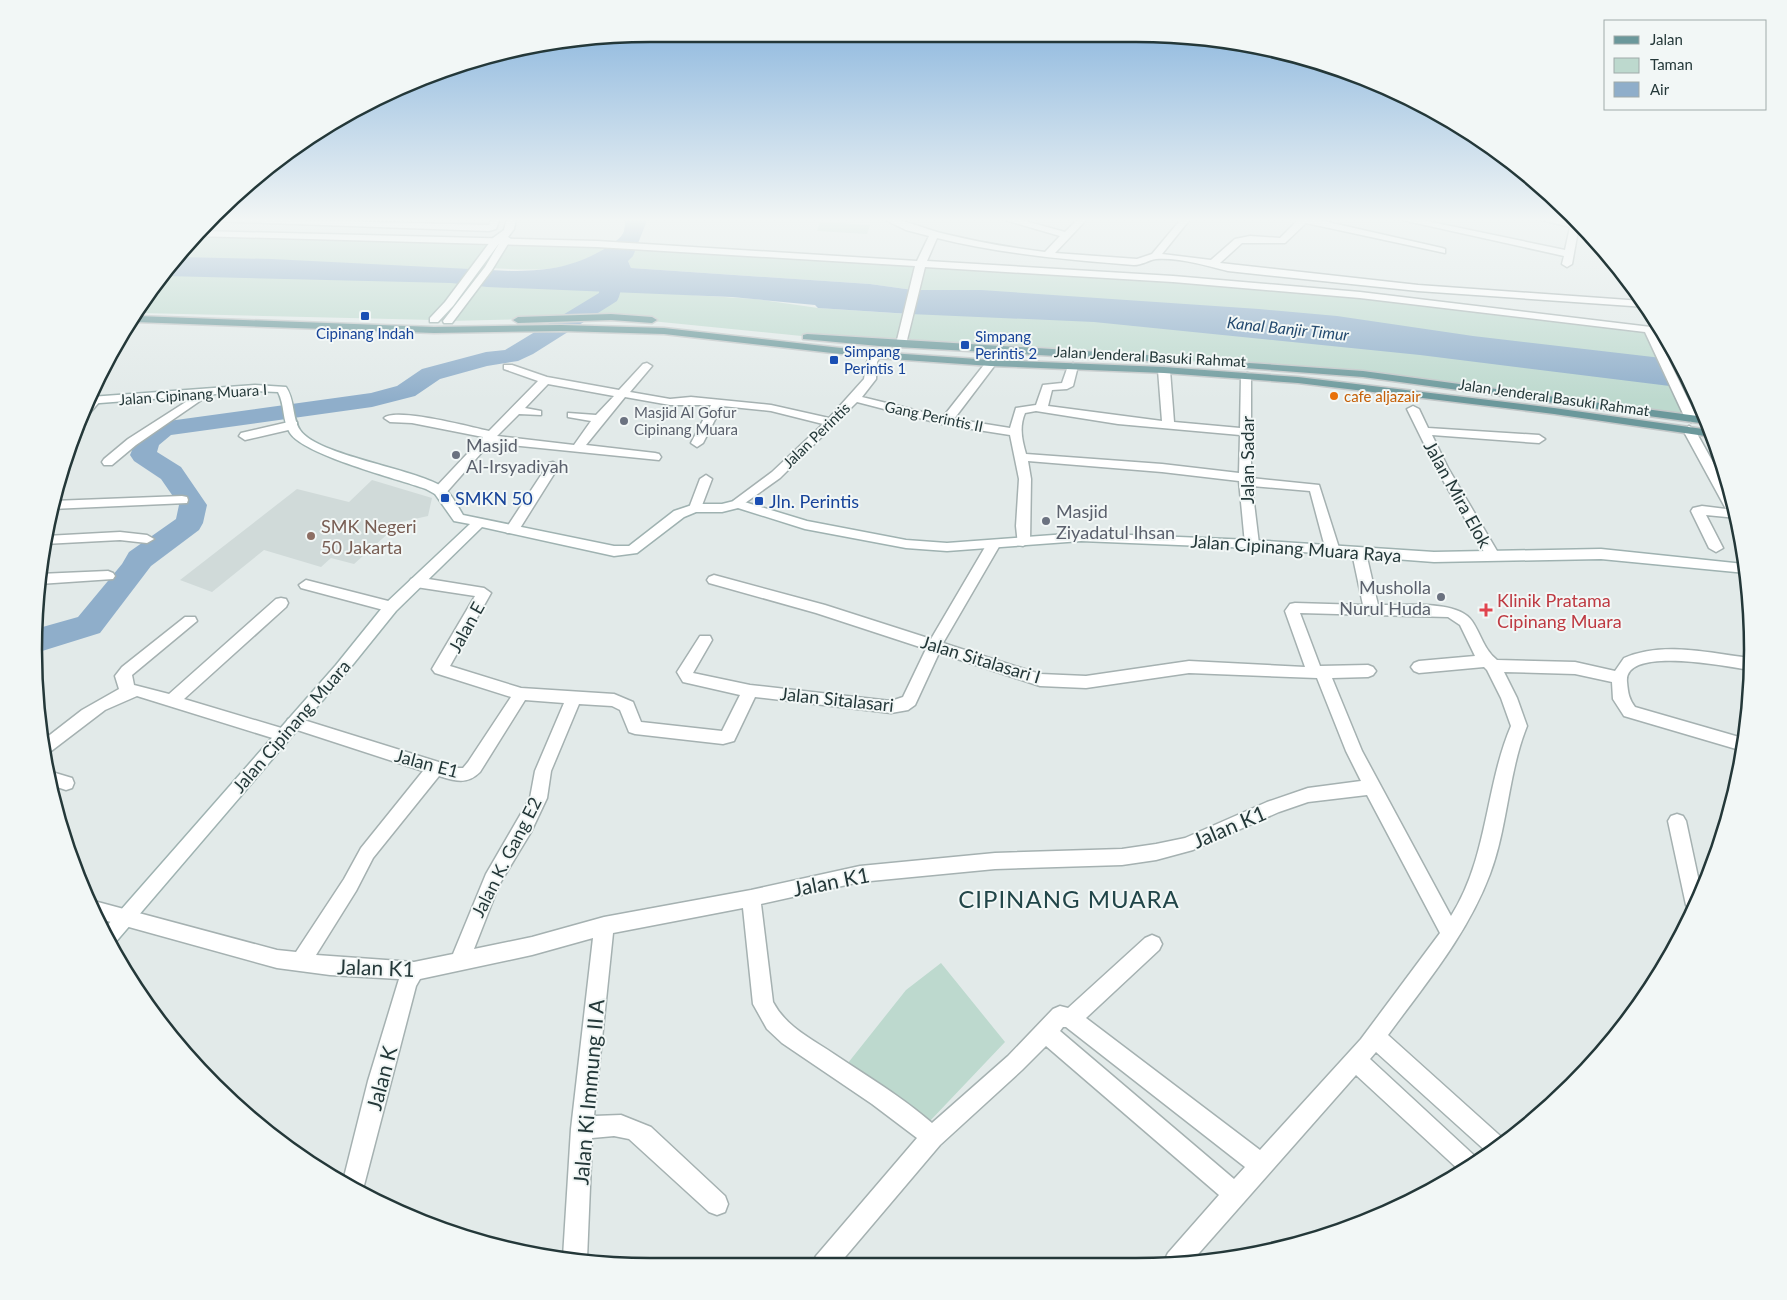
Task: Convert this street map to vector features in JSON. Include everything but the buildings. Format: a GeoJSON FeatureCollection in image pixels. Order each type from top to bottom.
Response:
{"type":"FeatureCollection","features":[{"type":"Feature","properties":{"kind":"main road","name":"Jalan Jenderal Basuki Rahmat"},"geometry":{"type":"LineString","coordinates":[[144,313],[434,320],[513,325]]}},
{"type":"Feature","properties":{"kind":"main road","name":"Jalan Jenderal Basuki Rahmat"},"geometry":{"type":"LineString","coordinates":[[141,319],[434,330],[513,325],[625,323],[836,340],[1101,355],[1363,374],[1690,424],[1703,430]]}},
{"type":"Feature","properties":{"kind":"main road","name":"Jalan Jenderal Basuki Rahmat"},"geometry":{"type":"LineString","coordinates":[[625,323],[688,333],[876,355],[1247,376],[1690,424],[1700,422]]}},
{"type":"Feature","properties":{"kind":"street"},"geometry":{"type":"LineString","coordinates":[[434,320],[469,279]]}},
{"type":"Feature","properties":{"kind":"street"},"geometry":{"type":"LineString","coordinates":[[448,321],[462,305],[478,279]]}},
{"type":"Feature","properties":{"kind":"street"},"geometry":{"type":"LineString","coordinates":[[901,344],[917,279]]}},
{"type":"Feature","properties":{"kind":"street"},"geometry":{"type":"LineString","coordinates":[[1166,279],[1351,294],[1653,331],[1685,407],[1690,424],[1722,487]]}},
{"type":"Feature","properties":{"kind":"street"},"geometry":{"type":"LineString","coordinates":[[1323,279],[1380,285],[1636,303]]}},
{"type":"Feature","properties":{"kind":"street","name":"Jalan Perintis"},"geometry":{"type":"LineString","coordinates":[[738,504],[776,475],[830,422],[845,410],[870,380],[872,362],[876,355]]}},
{"type":"Feature","properties":{"kind":"street"},"geometry":{"type":"LineString","coordinates":[[946,421],[991,363]]}},
{"type":"Feature","properties":{"kind":"street"},"geometry":{"type":"LineString","coordinates":[[647,366],[599,419],[578,448],[655,457]]}},
{"type":"Feature","properties":{"kind":"street"},"geometry":{"type":"LineString","coordinates":[[1041,409],[1047,387],[1067,386],[1073,366]]}},
{"type":"Feature","properties":{"kind":"street"},"geometry":{"type":"LineString","coordinates":[[508,367],[545,380],[623,394],[670,402],[692,400],[771,408],[830,422]]}},
{"type":"Feature","properties":{"kind":"street"},"geometry":{"type":"LineString","coordinates":[[1164,370],[1168,424]]}},
{"type":"Feature","properties":{"kind":"street","name":"Jalan Sadar"},"geometry":{"type":"LineString","coordinates":[[1247,376],[1245,480],[1252,544]]}},
{"type":"Feature","properties":{"kind":"street"},"geometry":{"type":"LineString","coordinates":[[440,491],[458,468],[545,380]]}},
{"type":"Feature","properties":{"kind":"street","name":"Jalan Cipinang Muara I"},"geometry":{"type":"LineString","coordinates":[[97,401],[206,392],[282,389],[286,395],[292,424]]}},
{"type":"Feature","properties":{"kind":"street"},"geometry":{"type":"LineString","coordinates":[[108,462],[132,442],[206,392]]}},
{"type":"Feature","properties":{"kind":"street","name":"Gang Perintis II"},"geometry":{"type":"LineString","coordinates":[[854,398],[946,421],[1015,432]]}},
{"type":"Feature","properties":{"kind":"street"},"geometry":{"type":"LineString","coordinates":[[697,443],[718,402]]}},
{"type":"Feature","properties":{"kind":"street"},"geometry":{"type":"LineString","coordinates":[[1023,542],[1025,479],[1022,457],[1015,432],[1016,419],[1020,410],[1041,409],[1118,420],[1246,432]]}},
{"type":"Feature","properties":{"kind":"street","name":"Jalan Mira Elok"},"geometry":{"type":"LineString","coordinates":[[1413,409],[1493,556]]}},
{"type":"Feature","properties":{"kind":"street"},"geometry":{"type":"LineString","coordinates":[[516,410],[537,413]]}},
{"type":"Feature","properties":{"kind":"street"},"geometry":{"type":"LineString","coordinates":[[572,416],[599,419]]}},
{"type":"Feature","properties":{"kind":"street"},"geometry":{"type":"LineString","coordinates":[[390,418],[412,419],[524,445],[573,448]]}},
{"type":"Feature","properties":{"kind":"street"},"geometry":{"type":"LineString","coordinates":[[245,436],[292,424],[298,436],[319,446],[440,491],[459,518],[479,523]]}},
{"type":"Feature","properties":{"kind":"street","name":"Jalan Mira Elok"},"geometry":{"type":"LineString","coordinates":[[1424,431],[1539,440]]}},
{"type":"Feature","properties":{"kind":"street"},"geometry":{"type":"LineString","coordinates":[[1022,457],[1146,466],[1315,488],[1333,551]]}},
{"type":"Feature","properties":{"kind":"street"},"geometry":{"type":"LineString","coordinates":[[512,530],[553,466]]}},
{"type":"Feature","properties":{"kind":"street"},"geometry":{"type":"LineString","coordinates":[[695,508],[706,480]]}},
{"type":"Feature","properties":{"kind":"street"},"geometry":{"type":"LineString","coordinates":[[60,505],[182,500]]}},
{"type":"Feature","properties":{"kind":"street","name":"Jalan Cipinang Muara Raya"},"geometry":{"type":"LineString","coordinates":[[479,523],[614,552],[632,550],[680,514],[695,508],[722,508],[738,504],[805,525],[906,544],[947,546],[993,545],[1081,537],[1252,544],[1359,553],[1493,556],[1601,554],[1739,568]]}},
{"type":"Feature","properties":{"kind":"street"},"geometry":{"type":"LineString","coordinates":[[1716,548],[1698,511],[1729,513]]}},
{"type":"Feature","properties":{"kind":"street","name":"Jalan Cipinang Muara"},"geometry":{"type":"LineString","coordinates":[[113,934],[392,607],[479,523]]}},
{"type":"Feature","properties":{"kind":"street"},"geometry":{"type":"LineString","coordinates":[[53,540],[120,536],[147,539]]}},
{"type":"Feature","properties":{"kind":"street","name":"Jalan Sitalasari"},"geometry":{"type":"LineString","coordinates":[[705,640],[688,665],[685,672],[688,678],[758,691],[891,707],[902,706],[909,701],[935,645],[993,545]]}},
{"type":"Feature","properties":{"kind":"street"},"geometry":{"type":"LineString","coordinates":[[1359,553],[1372,611]]}},
{"type":"Feature","properties":{"kind":"street"},"geometry":{"type":"LineString","coordinates":[[47,579],[108,576]]}},
{"type":"Feature","properties":{"kind":"street","name":"Jalan Sitalasari I"},"geometry":{"type":"LineString","coordinates":[[714,580],[820,609],[1040,680],[1086,682],[1189,666],[1301,673],[1368,670]]}},
{"type":"Feature","properties":{"kind":"street","name":"Jalan E"},"geometry":{"type":"LineString","coordinates":[[416,582],[484,592],[462,636],[440,669],[521,694]]}},
{"type":"Feature","properties":{"kind":"street"},"geometry":{"type":"LineString","coordinates":[[306,585],[392,607]]}},
{"type":"Feature","properties":{"kind":"street"},"geometry":{"type":"LineString","coordinates":[[172,700],[281,603]]}},
{"type":"Feature","properties":{"kind":"street"},"geometry":{"type":"LineString","coordinates":[[1181,1256],[1356,1061],[1451,934],[1464,913],[1482,873],[1492,837],[1509,750],[1519,726],[1510,698],[1466,620],[1459,614],[1450,612],[1294,608],[1292,612],[1354,751],[1451,934]]}},
{"type":"Feature","properties":{"kind":"street"},"geometry":{"type":"LineString","coordinates":[[128,691],[124,676],[127,671],[190,621]]}},
{"type":"Feature","properties":{"kind":"street"},"geometry":{"type":"LineString","coordinates":[[1737,743],[1630,712],[1621,699],[1619,678],[1628,662],[1640,656],[1667,655],[1744,663]]}},
{"type":"Feature","properties":{"kind":"street"},"geometry":{"type":"LineString","coordinates":[[1419,667],[1489,663],[1575,668],[1619,678]]}},
{"type":"Feature","properties":{"kind":"street"},"geometry":{"type":"LineString","coordinates":[[50,743],[103,704],[128,691],[146,691],[282,735]]}},
{"type":"Feature","properties":{"kind":"street"},"geometry":{"type":"LineString","coordinates":[[521,694],[614,700],[626,706],[635,728],[723,738],[728,736],[758,691]]}},
{"type":"Feature","properties":{"kind":"street","name":"Jalan E1"},"geometry":{"type":"LineString","coordinates":[[294,723],[458,775],[467,774],[474,767],[521,694]]}},
{"type":"Feature","properties":{"kind":"street","name":"Jalan K. Gang E2"},"geometry":{"type":"LineString","coordinates":[[460,962],[474,918],[493,878],[529,821],[544,781],[543,771],[574,697]]}},
{"type":"Feature","properties":{"kind":"street"},"geometry":{"type":"LineString","coordinates":[[300,963],[350,886],[367,853],[435,768]]}},
{"type":"Feature","properties":{"kind":"street","name":"Jalan K1"},"geometry":{"type":"LineString","coordinates":[[102,911],[277,959],[300,963],[414,971],[460,962],[604,926],[751,898],[860,874],[919,867],[1005,861],[1122,857],[1156,852],[1187,845],[1274,807],[1308,795],[1372,787]]}},
{"type":"Feature","properties":{"kind":"street"},"geometry":{"type":"LineString","coordinates":[[1677,821],[1693,894]]}},
{"type":"Feature","properties":{"kind":"street"},"geometry":{"type":"LineString","coordinates":[[751,898],[763,1004],[768,1016],[796,1043],[822,1058],[932,1137]]}},
{"type":"Feature","properties":{"kind":"street","name":"Jalan Ki Immung II A"},"geometry":{"type":"LineString","coordinates":[[575,1252],[582,1129],[604,926]]}},
{"type":"Feature","properties":{"kind":"street"},"geometry":{"type":"LineString","coordinates":[[1071,1019],[1152,944]]}},
{"type":"Feature","properties":{"kind":"street","name":"Jalan K"},"geometry":{"type":"LineString","coordinates":[[355,1181],[379,1081],[407,984],[414,971]]}},
{"type":"Feature","properties":{"kind":"street"},"geometry":{"type":"LineString","coordinates":[[829,1258],[932,1137],[1015,1063],[1060,1016],[1071,1019],[1261,1165]]}},
{"type":"Feature","properties":{"kind":"street"},"geometry":{"type":"LineString","coordinates":[[1044,1032],[1235,1194]]}},
{"type":"Feature","properties":{"kind":"street"},"geometry":{"type":"LineString","coordinates":[[1375,1037],[1493,1142]]}},
{"type":"Feature","properties":{"kind":"street"},"geometry":{"type":"LineString","coordinates":[[1356,1061],[1466,1161]]}},
{"type":"Feature","properties":{"kind":"street"},"geometry":{"type":"LineString","coordinates":[[582,1129],[620,1125],[631,1127],[643,1135],[717,1204]]}},
{"type":"Feature","properties":{"kind":"shaded area","name":"SMK Negeri 50 Jakarta"},"geometry":{"type":"Polygon","coordinates":[[[372,480],[432,498],[428,516],[401,522],[354,564],[331,558],[321,567],[264,550],[212,592],[180,580],[297,489],[349,502],[372,480]]]}},
{"type":"Feature","properties":{"kind":"green space"},"geometry":{"type":"Polygon","coordinates":[[[169,279],[466,279],[434,320],[144,313],[169,279]]]}},
{"type":"Feature","properties":{"kind":"green space"},"geometry":{"type":"Polygon","coordinates":[[[790,279],[1142,279],[1257,286],[1653,330],[1682,381],[1699,420],[1363,374],[1174,360],[861,342],[611,317],[448,321],[476,286],[644,292],[755,299],[818,308],[908,314],[913,290],[870,284],[790,279]]]}},
{"type":"Feature","properties":{"kind":"green space"},"geometry":{"type":"Polygon","coordinates":[[[941,963],[1005,1042],[929,1122],[848,1063],[906,990],[941,963]]]}},
{"type":"Feature","properties":{"kind":"water","name":"Kanal Banjir Timur"},"geometry":{"type":"Polygon","coordinates":[[[274,279],[790,279],[870,284],[913,290],[981,290],[1259,309],[1337,316],[1473,336],[1670,359],[1685,388],[1420,355],[1094,322],[910,314],[818,308],[815,305],[732,297],[487,287],[451,283],[274,279]]]}},
{"type":"Feature","properties":{"kind":"waterway"},"geometry":{"type":"LineString","coordinates":[[43,639],[89,625],[133,571],[140,559],[189,523],[193,505],[171,473],[143,455],[147,442],[163,428],[372,400],[406,391],[431,374],[486,359],[510,356],[525,349],[609,296],[611,279]]}},
{"type":"Feature","properties":{"kind":"place","name":"Cipinang Indah"},"geometry":{"type":"Point","coordinates":[365,316]}},
{"type":"Feature","properties":{"kind":"place","name":"Simpang Perintis 2"},"geometry":{"type":"Point","coordinates":[965,345]}},
{"type":"Feature","properties":{"kind":"place","name":"Simpang Perintis 1"},"geometry":{"type":"Point","coordinates":[834,360]}},
{"type":"Feature","properties":{"kind":"place","name":"cafe aljazair"},"geometry":{"type":"Point","coordinates":[1334,396]}},
{"type":"Feature","properties":{"kind":"place","name":"Masjid Al Gofur Cipinang Muara"},"geometry":{"type":"Point","coordinates":[624,421]}},
{"type":"Feature","properties":{"kind":"place","name":"Masjid Al-Irsyadiyah"},"geometry":{"type":"Point","coordinates":[456,455]}},
{"type":"Feature","properties":{"kind":"place","name":"SMKN 50"},"geometry":{"type":"Point","coordinates":[445,498]}},
{"type":"Feature","properties":{"kind":"place","name":"Jln. Perintis"},"geometry":{"type":"Point","coordinates":[759,501]}},
{"type":"Feature","properties":{"kind":"place","name":"Masjid Ziyadatul Ihsan"},"geometry":{"type":"Point","coordinates":[1046,521]}},
{"type":"Feature","properties":{"kind":"place","name":"SMK Negeri 50 Jakarta"},"geometry":{"type":"Point","coordinates":[311,536]}},
{"type":"Feature","properties":{"kind":"place","name":"Musholla Nurul Huda"},"geometry":{"type":"Point","coordinates":[1441,597]}},
{"type":"Feature","properties":{"kind":"place","name":"Klinik Pratama Cipinang Muara"},"geometry":{"type":"Point","coordinates":[1486,610]}},
{"type":"Feature","properties":{"kind":"district","name":"CIPINANG MUARA"},"geometry":{"type":"Point","coordinates":[1069,898]}}]}
